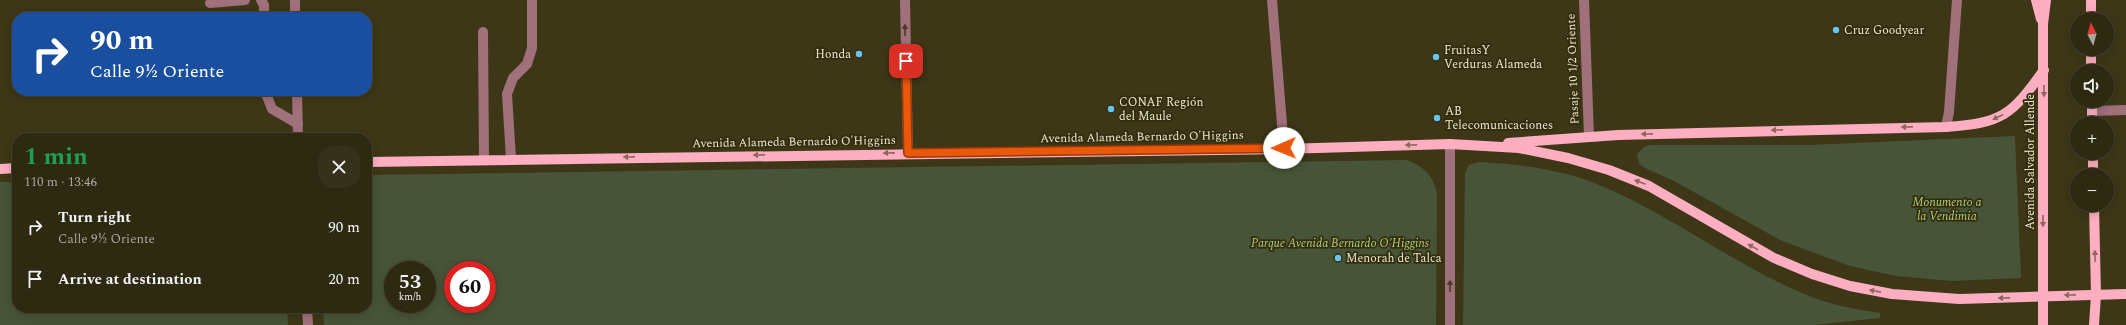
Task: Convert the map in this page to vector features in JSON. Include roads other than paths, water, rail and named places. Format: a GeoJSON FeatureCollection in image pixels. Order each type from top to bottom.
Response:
{"type":"FeatureCollection","features":[{"type":"Feature","properties":{"kind":"main road"},"geometry":{"type":"LineString","coordinates":[[2036,0],[2043,24]]}},
{"type":"Feature","properties":{"kind":"main road","name":"Avenida Salvador Allende"},"geometry":{"type":"LineString","coordinates":[[2043,325],[2043,24],[2046,0]]}},
{"type":"Feature","properties":{"kind":"main road"},"geometry":{"type":"LineString","coordinates":[[2090,1],[2091,12]]}},
{"type":"Feature","properties":{"kind":"main road"},"geometry":{"type":"LineString","coordinates":[[1482,145],[1589,136],[1946,127],[1981,124],[1998,118],[2011,110],[2044,70]]}},
{"type":"Feature","properties":{"kind":"main road","name":"Avenida Alameda Bernardo O'Higgins"},"geometry":{"type":"LineString","coordinates":[[372,162],[1284,148],[1450,144],[1482,145],[1526,149],[1568,158],[1616,173],[1649,186],[1774,258],[1812,274],[1850,286],[1920,297],[1959,299],[2126,294]]}},
{"type":"Feature","properties":{"kind":"main road"},"geometry":{"type":"LineString","coordinates":[[0,169],[12,168]]}},
{"type":"Feature","properties":{"kind":"main road"},"geometry":{"type":"LineString","coordinates":[[2094,212],[2096,295],[2094,325]]}},
{"type":"Feature","properties":{"kind":"street"},"geometry":{"type":"LineString","coordinates":[[210,2],[245,0]]}},
{"type":"Feature","properties":{"kind":"street"},"geometry":{"type":"LineString","coordinates":[[261,0],[264,5],[264,12]]}},
{"type":"Feature","properties":{"kind":"street"},"geometry":{"type":"LineString","coordinates":[[295,0],[295,12]]}},
{"type":"Feature","properties":{"kind":"street"},"geometry":{"type":"LineString","coordinates":[[511,159],[507,94],[513,78],[527,64],[532,48],[532,0]]}},
{"type":"Feature","properties":{"kind":"street"},"geometry":{"type":"LineString","coordinates":[[905,0],[908,153]]}},
{"type":"Feature","properties":{"kind":"street"},"geometry":{"type":"LineString","coordinates":[[1272,0],[1284,148]]}},
{"type":"Feature","properties":{"kind":"street","name":"Pasaje 10 1/2 Oriente"},"geometry":{"type":"LineString","coordinates":[[1584,0],[1589,136]]}},
{"type":"Feature","properties":{"kind":"street"},"geometry":{"type":"LineString","coordinates":[[1946,127],[1949,112],[1957,0]]}},
{"type":"Feature","properties":{"kind":"street"},"geometry":{"type":"LineString","coordinates":[[483,32],[484,160]]}},
{"type":"Feature","properties":{"kind":"street"},"geometry":{"type":"LineString","coordinates":[[267,96],[272,110],[298,124]]}},
{"type":"Feature","properties":{"kind":"street"},"geometry":{"type":"LineString","coordinates":[[297,96],[298,133]]}},
{"type":"Feature","properties":{"kind":"street"},"geometry":{"type":"LineString","coordinates":[[2109,108],[2126,110]]}},
{"type":"Feature","properties":{"kind":"street"},"geometry":{"type":"LineString","coordinates":[[1450,144],[1450,325]]}},
{"type":"Feature","properties":{"kind":"street"},"geometry":{"type":"LineString","coordinates":[[307,313],[308,325]]}},
{"type":"Feature","properties":{"kind":"place","name":"Cruz Goodyear"},"geometry":{"type":"Point","coordinates":[1836,30]}},
{"type":"Feature","properties":{"kind":"place","name":"Honda"},"geometry":{"type":"Point","coordinates":[859,54]}},
{"type":"Feature","properties":{"kind":"place","name":"FruitasY Verduras Alameda"},"geometry":{"type":"Point","coordinates":[1436,57]}},
{"type":"Feature","properties":{"kind":"place","name":"CONAF Región del Maule"},"geometry":{"type":"Point","coordinates":[1111,109]}},
{"type":"Feature","properties":{"kind":"place","name":"AB Telecomunicaciones"},"geometry":{"type":"Point","coordinates":[1437,118]}},
{"type":"Feature","properties":{"kind":"place","name":"Menorah de Talca"},"geometry":{"type":"Point","coordinates":[1338,258]}},
{"type":"Feature","properties":{"kind":"park label","name":"Monumento a la Vendimia"},"geometry":{"type":"Point","coordinates":[1947,209]}},
{"type":"Feature","properties":{"kind":"park label","name":"Parque Avenida Bernardo O'Higgins"},"geometry":{"type":"Point","coordinates":[1340,243]}}]}
